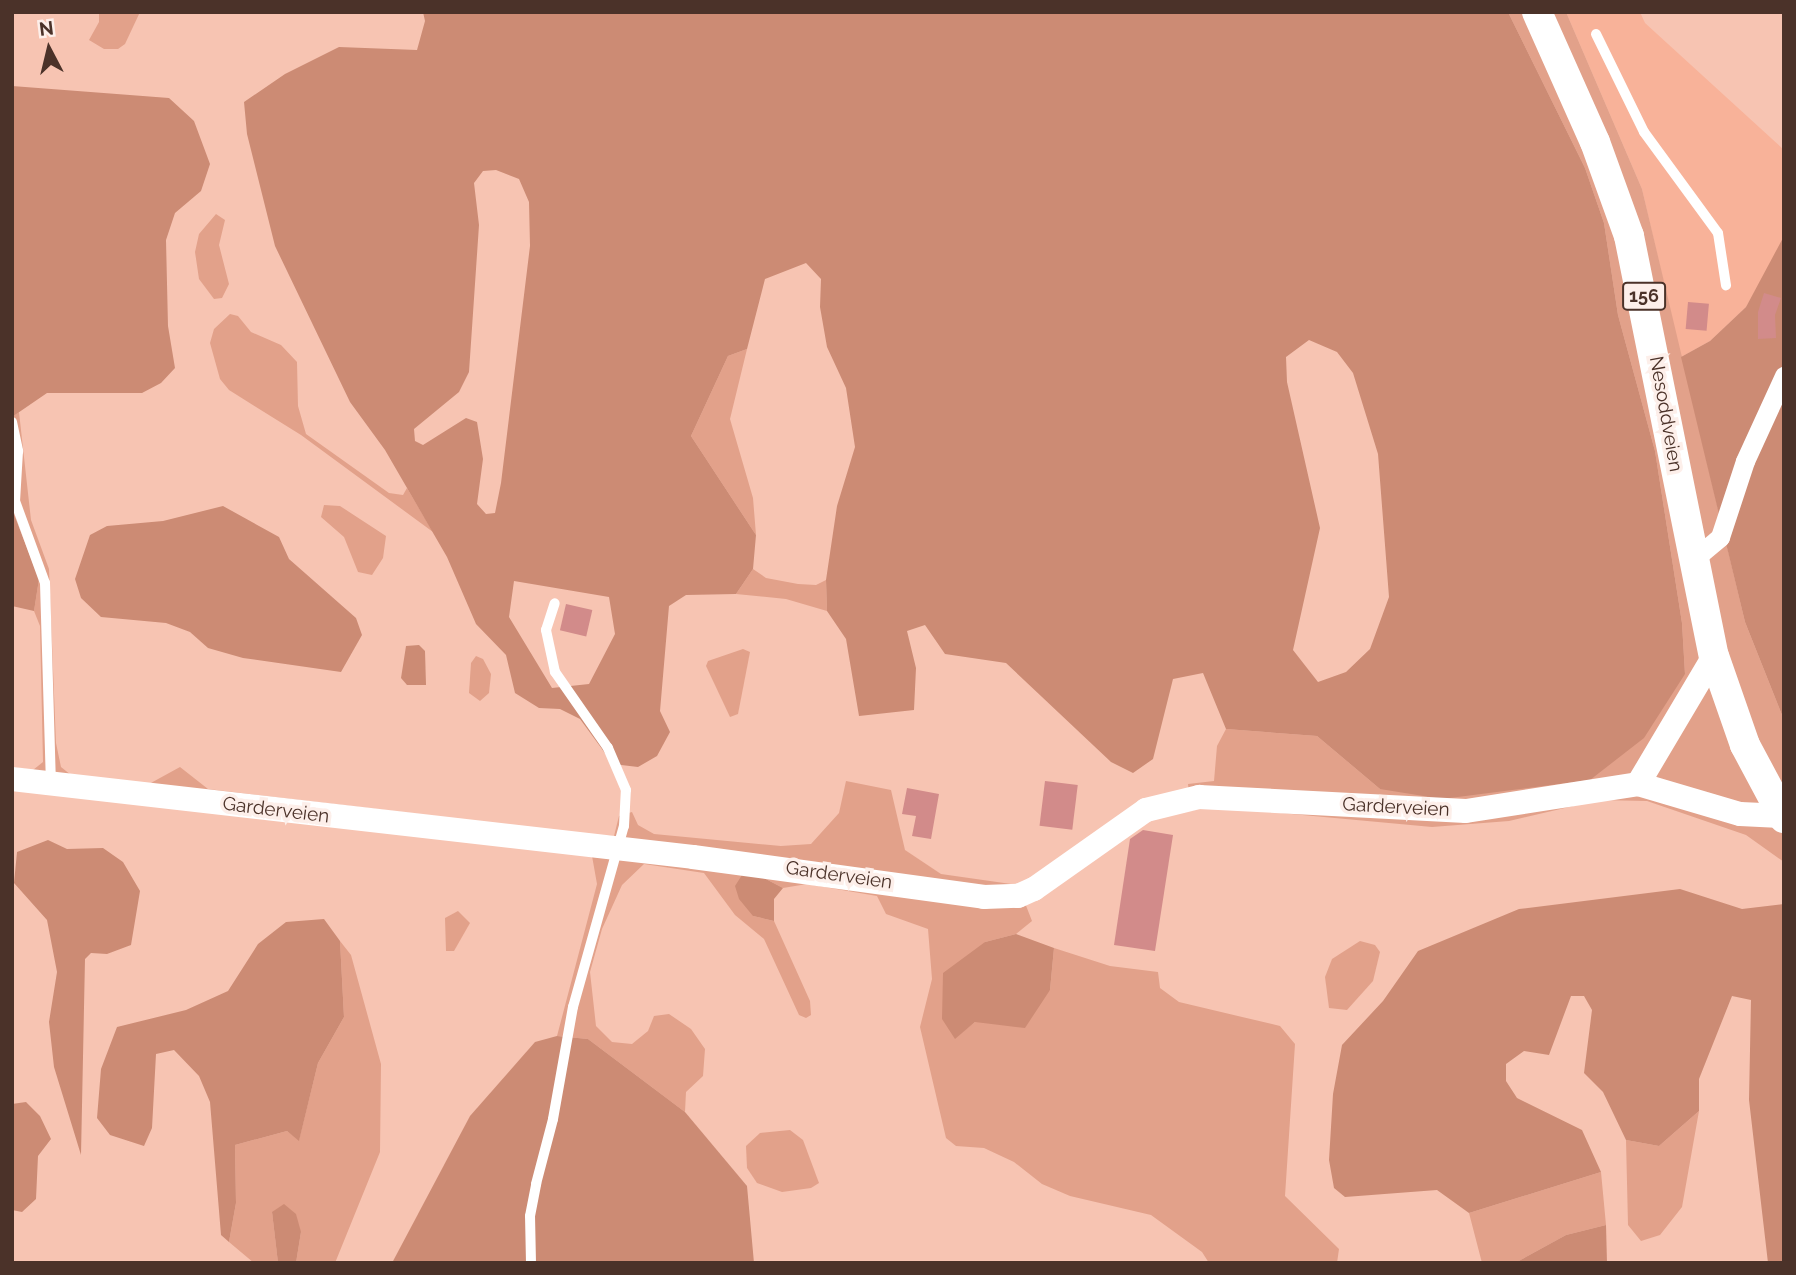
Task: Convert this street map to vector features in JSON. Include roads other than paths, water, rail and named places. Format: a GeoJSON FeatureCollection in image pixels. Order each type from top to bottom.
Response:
{"type":"FeatureCollection","features":[{"type":"Feature","properties":{"kind":"main road","name":"Nesoddveien"},"geometry":{"type":"LineString","coordinates":[[1537,12],[1595,142],[1635,255],[1714,656],[1745,746],[1783,817]]}},
{"type":"Feature","properties":{"kind":"street"},"geometry":{"type":"LineString","coordinates":[[1694,559],[1720,537],[1745,461],[1784,376]]}},
{"type":"Feature","properties":{"kind":"street"},"geometry":{"type":"LineString","coordinates":[[1639,784],[1714,656]]}},
{"type":"Feature","properties":{"kind":"street","name":"Garderveien"},"geometry":{"type":"LineString","coordinates":[[12,779],[1002,897],[1034,890],[1126,823],[1168,801],[1240,796],[1466,811],[1639,784],[1740,814],[1783,817]]}},
{"type":"Feature","properties":{"kind":"lane"},"geometry":{"type":"LineString","coordinates":[[1596,34],[1644,132],[1718,233],[1726,285]]}},
{"type":"Feature","properties":{"kind":"lane"},"geometry":{"type":"LineString","coordinates":[[12,422],[18,451],[15,500],[44,573],[51,784]]}},
{"type":"Feature","properties":{"kind":"lane"},"geometry":{"type":"LineString","coordinates":[[531,1263],[536,1184],[553,1119],[573,1007],[615,849],[624,826],[626,790],[608,748],[555,672],[546,630],[555,603]]}}]}
